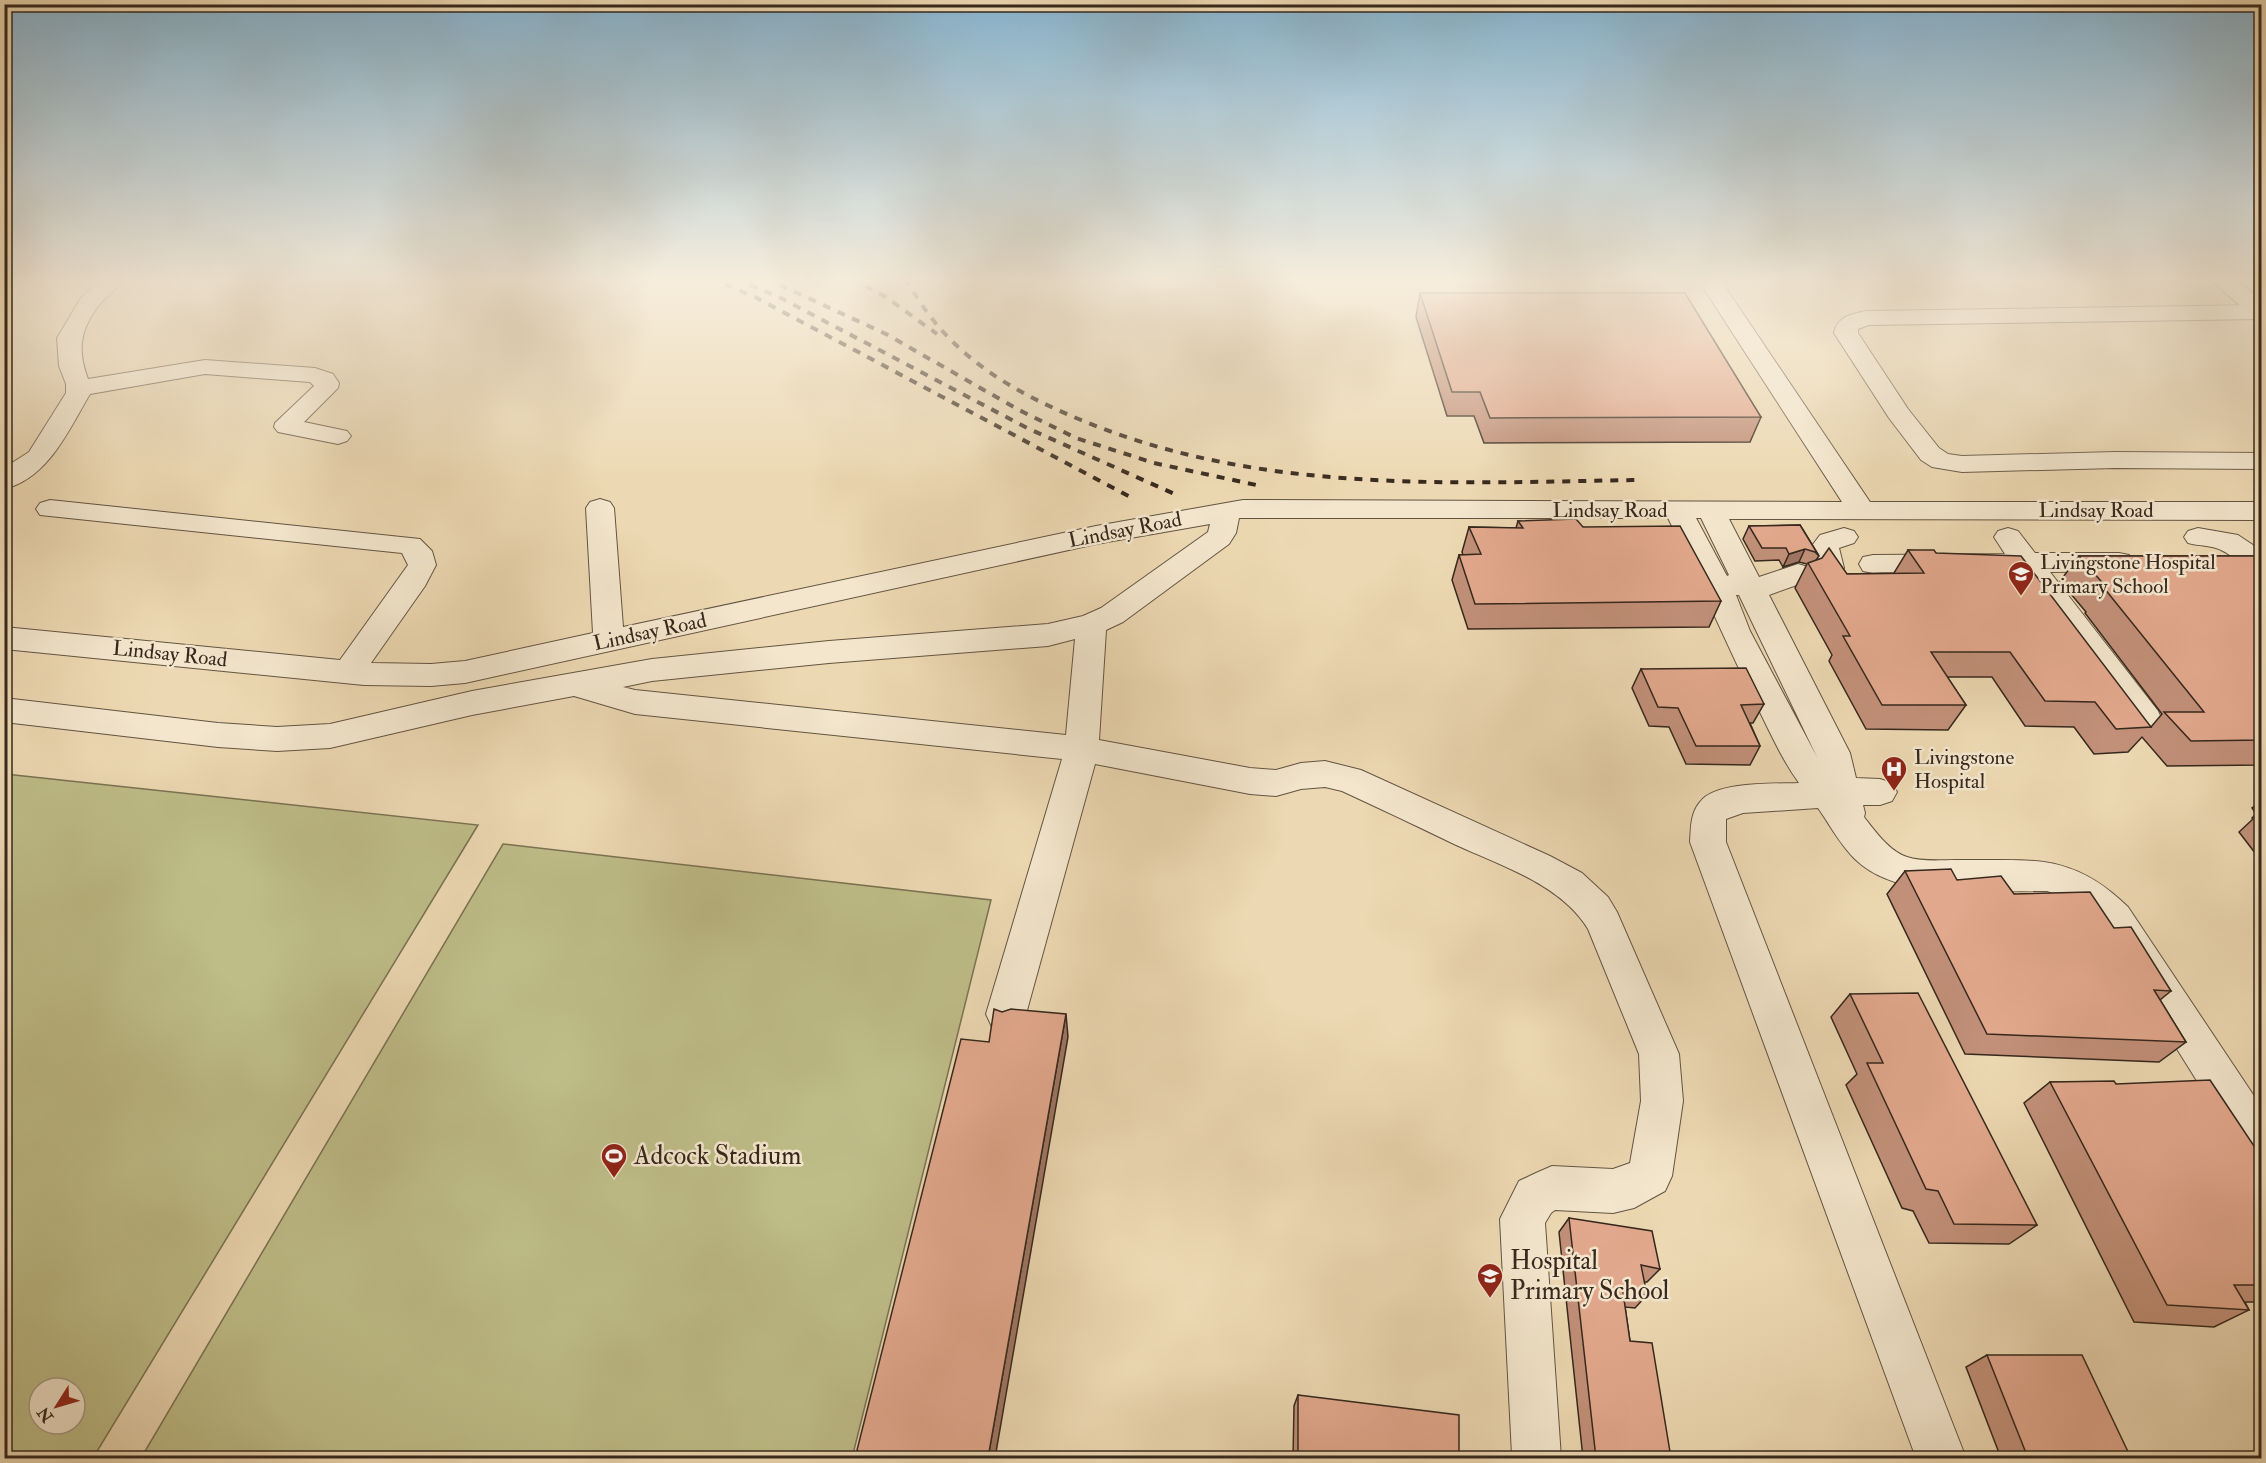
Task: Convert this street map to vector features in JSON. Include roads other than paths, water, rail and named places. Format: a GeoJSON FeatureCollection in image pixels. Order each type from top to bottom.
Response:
{"type":"FeatureCollection","features":[{"type":"Feature","properties":{"kind":"street"},"geometry":{"type":"LineString","coordinates":[[4,481],[39,457],[66,416],[79,388],[71,366],[70,346]]}},
{"type":"Feature","properties":{"kind":"street"},"geometry":{"type":"LineString","coordinates":[[1753,346],[1862,511]]}},
{"type":"Feature","properties":{"kind":"street"},"geometry":{"type":"LineString","coordinates":[[1855,346],[1898,413],[1930,454],[1941,461],[1962,464],[2115,460],[2262,461]]}},
{"type":"Feature","properties":{"kind":"street"},"geometry":{"type":"LineString","coordinates":[[79,388],[205,367],[315,375],[324,379],[326,388],[288,423],[287,427],[338,436]]}},
{"type":"Feature","properties":{"kind":"street"},"geometry":{"type":"LineString","coordinates":[[600,508],[609,641]]}},
{"type":"Feature","properties":{"kind":"street"},"geometry":{"type":"LineString","coordinates":[[50,509],[410,545],[418,550],[422,565],[415,579],[348,672]]}},
{"type":"Feature","properties":{"kind":"street","name":"Lindsay Road"},"geometry":{"type":"LineString","coordinates":[[4,638],[348,672],[412,675],[465,672],[1096,535],[1226,512],[1260,509],[2262,511]]}},
{"type":"Feature","properties":{"kind":"street"},"geometry":{"type":"LineString","coordinates":[[1678,510],[1717,585],[1735,631],[1800,759],[1840,804],[1880,859],[1906,872],[1931,875],[2047,876],[2069,882],[2103,906],[2115,918],[2262,1146]]}},
{"type":"Feature","properties":{"kind":"street"},"geometry":{"type":"LineString","coordinates":[[1711,510],[1833,753],[1840,804]]}},
{"type":"Feature","properties":{"kind":"street"},"geometry":{"type":"LineString","coordinates":[[4,710],[218,735],[278,739],[330,736],[472,703],[652,670],[829,652],[1048,635],[1091,625],[1122,609],[1211,544],[1222,533],[1226,512]]}},
{"type":"Feature","properties":{"kind":"street"},"geometry":{"type":"LineString","coordinates":[[2194,549],[2253,559],[2262,526]]}},
{"type":"Feature","properties":{"kind":"street"},"geometry":{"type":"LineString","coordinates":[[1829,568],[1825,556],[1827,544],[1844,537]]}},
{"type":"Feature","properties":{"kind":"street"},"geometry":{"type":"LineString","coordinates":[[1873,564],[2013,544],[2144,562]]}},
{"type":"Feature","properties":{"kind":"street"},"geometry":{"type":"LineString","coordinates":[[2013,544],[2146,720]]}},
{"type":"Feature","properties":{"kind":"street"},"geometry":{"type":"LineString","coordinates":[[1717,585],[1749,587],[1772,585],[1798,574]]}},
{"type":"Feature","properties":{"kind":"street"},"geometry":{"type":"LineString","coordinates":[[1006,1014],[1082,749],[1091,625]]}},
{"type":"Feature","properties":{"kind":"street"},"geometry":{"type":"LineString","coordinates":[[575,684],[635,702],[1082,749],[1250,782],[1276,783],[1301,776],[1324,774],[1349,779],[1537,866],[1569,884],[1584,896],[1599,915],[1659,1054],[1662,1101],[1650,1176],[1634,1186],[1613,1191],[1552,1188],[1535,1197],[1522,1219],[1537,1455]]}},
{"type":"Feature","properties":{"kind":"street"},"geometry":{"type":"LineString","coordinates":[[1880,792],[1840,804],[1743,799],[1723,804],[1713,810],[1709,817],[1708,842],[1941,1458]]}},
{"type":"Feature","properties":{"kind":"railway"},"geometry":{"type":"LineString","coordinates":[[847,346],[1132,498]]}},
{"type":"Feature","properties":{"kind":"railway"},"geometry":{"type":"LineString","coordinates":[[872,346],[1027,428],[1179,496]]}},
{"type":"Feature","properties":{"kind":"railway"},"geometry":{"type":"LineString","coordinates":[[907,346],[1019,410],[1076,438],[1154,463],[1261,486]]}},
{"type":"Feature","properties":{"kind":"railway"},"geometry":{"type":"LineString","coordinates":[[958,346],[998,378],[1064,413],[1148,444],[1216,461],[1285,472],[1355,479],[1425,482],[1637,480]]}},
{"type":"Feature","properties":{"kind":"place","name":"Livingstone Hospital Primary School"},"geometry":{"type":"Point","coordinates":[2021,597]}},
{"type":"Feature","properties":{"kind":"place","name":"Livingstone Hospital"},"geometry":{"type":"Point","coordinates":[1894,792]}},
{"type":"Feature","properties":{"kind":"place","name":"Adcock Stadium"},"geometry":{"type":"Point","coordinates":[614,1179]}},
{"type":"Feature","properties":{"kind":"place","name":"Hospital Primary School"},"geometry":{"type":"Point","coordinates":[1490,1299]}}]}
